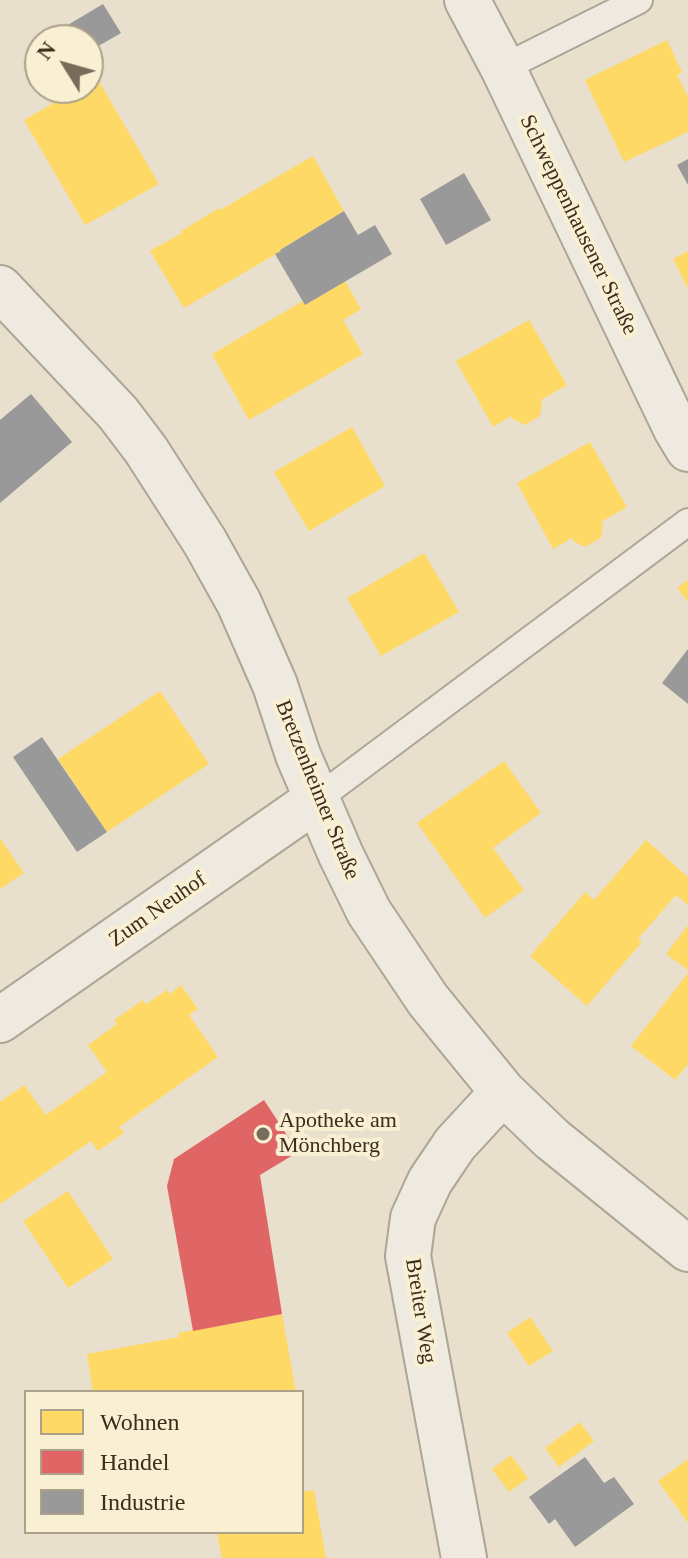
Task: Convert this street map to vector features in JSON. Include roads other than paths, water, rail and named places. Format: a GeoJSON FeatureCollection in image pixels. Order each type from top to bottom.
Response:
{"type":"FeatureCollection","features":[{"type":"Feature","properties":{"kind":"street","name":"Schweppenhausener Straße"},"geometry":{"type":"LineString","coordinates":[[467,0],[688,449]]}},
{"type":"Feature","properties":{"kind":"street","name":"Bretzenheimer Straße"},"geometry":{"type":"LineString","coordinates":[[0,288],[118,413],[146,450],[205,542],[239,603],[275,685],[298,755],[341,855],[369,912],[428,1000],[503,1092],[552,1139],[688,1249]]}},
{"type":"Feature","properties":{"kind":"street","name":"Zum Neuhof"},"geometry":{"type":"LineString","coordinates":[[0,1020],[317,799]]}},
{"type":"Feature","properties":{"kind":"street","name":"Breiter Weg"},"geometry":{"type":"LineString","coordinates":[[464,1558],[408,1256],[413,1218],[430,1181],[455,1144],[503,1092]]}},
{"type":"Feature","properties":{"kind":"lane"},"geometry":{"type":"LineString","coordinates":[[503,68],[639,0]]}},
{"type":"Feature","properties":{"kind":"lane"},"geometry":{"type":"LineString","coordinates":[[317,799],[688,522]]}},
{"type":"Feature","properties":{"kind":"place","name":"Apotheke am Mönchberg"},"geometry":{"type":"Point","coordinates":[263,1134]}}]}
